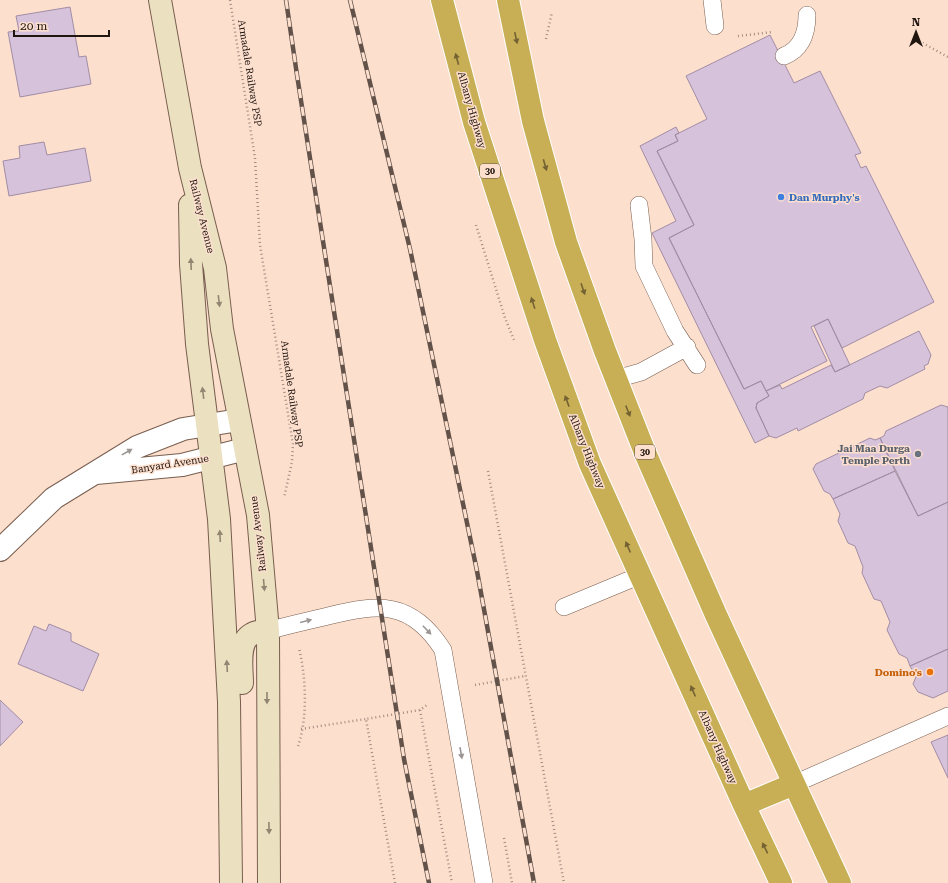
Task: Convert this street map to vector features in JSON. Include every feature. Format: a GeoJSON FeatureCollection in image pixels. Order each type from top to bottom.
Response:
{"type":"FeatureCollection","features":[{"type":"Feature","properties":{"kind":"highway","name":"Albany Highway"},"geometry":{"type":"LineString","coordinates":[[442,0],[474,122],[545,340],[590,464],[744,805],[782,883]]}},
{"type":"Feature","properties":{"kind":"highway","name":"30"},"geometry":{"type":"LineString","coordinates":[[508,0],[533,120],[566,242],[616,379],[646,454],[716,615],[840,883]]}},
{"type":"Feature","properties":{"kind":"highway"},"geometry":{"type":"LineString","coordinates":[[744,805],[794,784]]}},
{"type":"Feature","properties":{"kind":"main road","name":"Railway Avenue"},"geometry":{"type":"LineString","coordinates":[[160,0],[190,168],[215,268],[222,328],[258,515],[268,631],[269,883]]}},
{"type":"Feature","properties":{"kind":"main road","name":"Railway Avenue"},"geometry":{"type":"LineString","coordinates":[[190,168],[191,264],[197,344],[219,519],[230,702],[231,883]]}},
{"type":"Feature","properties":{"kind":"main road"},"geometry":{"type":"LineString","coordinates":[[231,803],[237,778],[241,729],[242,648],[245,639],[253,633],[268,631]]}},
{"type":"Feature","properties":{"kind":"street","name":"Banyard Avenue"},"geometry":{"type":"LineString","coordinates":[[0,550],[54,498],[95,474],[115,459],[143,444],[183,429],[239,420]]}},
{"type":"Feature","properties":{"kind":"street","name":"Banyard Avenue"},"geometry":{"type":"LineString","coordinates":[[95,474],[153,469],[212,458],[245,449]]}},
{"type":"Feature","properties":{"kind":"lane"},"geometry":{"type":"LineString","coordinates":[[712,0],[715,26]]}},
{"type":"Feature","properties":{"kind":"lane"},"geometry":{"type":"LineString","coordinates":[[784,56],[798,48],[807,27],[807,15]]}},
{"type":"Feature","properties":{"kind":"lane"},"geometry":{"type":"LineString","coordinates":[[639,205],[644,239],[644,266],[675,331],[687,346],[697,364]]}},
{"type":"Feature","properties":{"kind":"lane"},"geometry":{"type":"LineString","coordinates":[[616,379],[641,372],[687,346]]}},
{"type":"Feature","properties":{"kind":"lane"},"geometry":{"type":"LineString","coordinates":[[564,608],[641,575]]}},
{"type":"Feature","properties":{"kind":"lane"},"geometry":{"type":"LineString","coordinates":[[268,631],[356,608],[380,607],[396,610],[411,616],[424,626],[442,650],[484,883]]}},
{"type":"Feature","properties":{"kind":"lane"},"geometry":{"type":"LineString","coordinates":[[794,784],[948,716]]}},
{"type":"Feature","properties":{"kind":"path","name":"Armadale Railway PSP"},"geometry":{"type":"LineString","coordinates":[[230,0],[255,158],[260,246],[293,444],[292,462],[284,501]]}},
{"type":"Feature","properties":{"kind":"path"},"geometry":{"type":"LineString","coordinates":[[546,40],[552,12]]}},
{"type":"Feature","properties":{"kind":"path"},"geometry":{"type":"LineString","coordinates":[[919,41],[948,57]]}},
{"type":"Feature","properties":{"kind":"path"},"geometry":{"type":"LineString","coordinates":[[488,472],[564,883]]}},
{"type":"Feature","properties":{"kind":"path"},"geometry":{"type":"LineString","coordinates":[[296,623],[298,645],[304,670],[305,701],[297,748]]}},
{"type":"Feature","properties":{"kind":"path"},"geometry":{"type":"LineString","coordinates":[[471,686],[525,676]]}},
{"type":"Feature","properties":{"kind":"path"},"geometry":{"type":"LineString","coordinates":[[301,729],[420,710],[428,705]]}},
{"type":"Feature","properties":{"kind":"path"},"geometry":{"type":"LineString","coordinates":[[420,710],[452,883]]}},
{"type":"Feature","properties":{"kind":"path"},"geometry":{"type":"LineString","coordinates":[[366,719],[395,883]]}},
{"type":"Feature","properties":{"kind":"building"},"geometry":{"type":"Polygon","coordinates":[[[70,7],[79,57],[86,56],[91,84],[20,97],[8,32],[19,31],[16,16],[70,7]]]}},
{"type":"Feature","properties":{"kind":"building","name":"Dan Murphy's"},"geometry":{"type":"Polygon","coordinates":[[[770,35],[794,83],[820,71],[861,153],[855,155],[861,168],[866,166],[934,302],[842,348],[828,319],[811,327],[827,361],[766,391],[761,381],[744,389],[669,238],[694,225],[657,151],[678,141],[675,135],[707,119],[686,76],[770,35]]]}},
{"type":"Feature","properties":{"kind":"building"},"geometry":{"type":"Polygon","coordinates":[[[676,127],[679,133],[675,135],[678,141],[657,151],[694,225],[669,238],[744,389],[761,381],[769,396],[757,403],[756,408],[769,436],[755,443],[652,233],[676,221],[640,146],[676,127]]]}},
{"type":"Feature","properties":{"kind":"building"},"geometry":{"type":"Polygon","coordinates":[[[44,142],[47,155],[85,148],[91,181],[9,196],[3,161],[20,158],[19,146],[44,142]]]}},
{"type":"Feature","properties":{"kind":"building"},"geometry":{"type":"Polygon","coordinates":[[[828,319],[850,365],[835,372],[814,326],[828,319]]]}},
{"type":"Feature","properties":{"kind":"building"},"geometry":{"type":"Polygon","coordinates":[[[919,331],[931,355],[928,364],[924,366],[925,369],[887,388],[880,386],[865,393],[863,399],[798,431],[797,428],[776,438],[769,436],[756,408],[757,403],[769,396],[766,391],[780,385],[782,389],[831,365],[835,372],[919,331]]]}},
{"type":"Feature","properties":{"kind":"building","name":"Jai Maa Durga Temple Perth"},"geometry":{"type":"Polygon","coordinates":[[[941,405],[948,407],[948,502],[918,516],[880,438],[884,436],[886,431],[941,405]]]}},
{"type":"Feature","properties":{"kind":"building"},"geometry":{"type":"Polygon","coordinates":[[[870,438],[875,440],[880,438],[895,471],[833,499],[830,494],[824,491],[813,469],[816,464],[870,438]]]}},
{"type":"Feature","properties":{"kind":"building"},"geometry":{"type":"Polygon","coordinates":[[[895,471],[918,516],[948,502],[948,649],[910,666],[907,658],[899,654],[887,630],[890,622],[881,601],[874,599],[862,573],[863,567],[855,546],[848,543],[838,521],[840,514],[833,499],[895,471]]]}},
{"type":"Feature","properties":{"kind":"building"},"geometry":{"type":"Polygon","coordinates":[[[49,624],[71,633],[71,641],[99,654],[83,691],[18,664],[34,626],[46,631],[49,624]]]}},
{"type":"Feature","properties":{"kind":"building","name":"Domino's"},"geometry":{"type":"Polygon","coordinates":[[[948,649],[948,691],[933,698],[918,692],[913,684],[916,677],[910,666],[948,649]]]}},
{"type":"Feature","properties":{"kind":"building"},"geometry":{"type":"Polygon","coordinates":[[[0,700],[23,722],[0,746],[0,700]]]}},
{"type":"Feature","properties":{"kind":"building"},"geometry":{"type":"Polygon","coordinates":[[[948,735],[948,778],[931,742],[948,735]]]}},
{"type":"Feature","properties":{"kind":"railway"},"geometry":{"type":"LineString","coordinates":[[286,0],[404,759],[429,883]]}},
{"type":"Feature","properties":{"kind":"railway"},"geometry":{"type":"LineString","coordinates":[[350,0],[410,249],[477,571],[534,883]]}},
{"type":"Feature","properties":{"kind":"place","name":"Dan Murphy's"},"geometry":{"type":"Point","coordinates":[781,197]}},
{"type":"Feature","properties":{"kind":"place","name":"Jai Maa Durga Temple Perth"},"geometry":{"type":"Point","coordinates":[918,454]}},
{"type":"Feature","properties":{"kind":"place","name":"Domino's"},"geometry":{"type":"Point","coordinates":[930,672]}}]}
